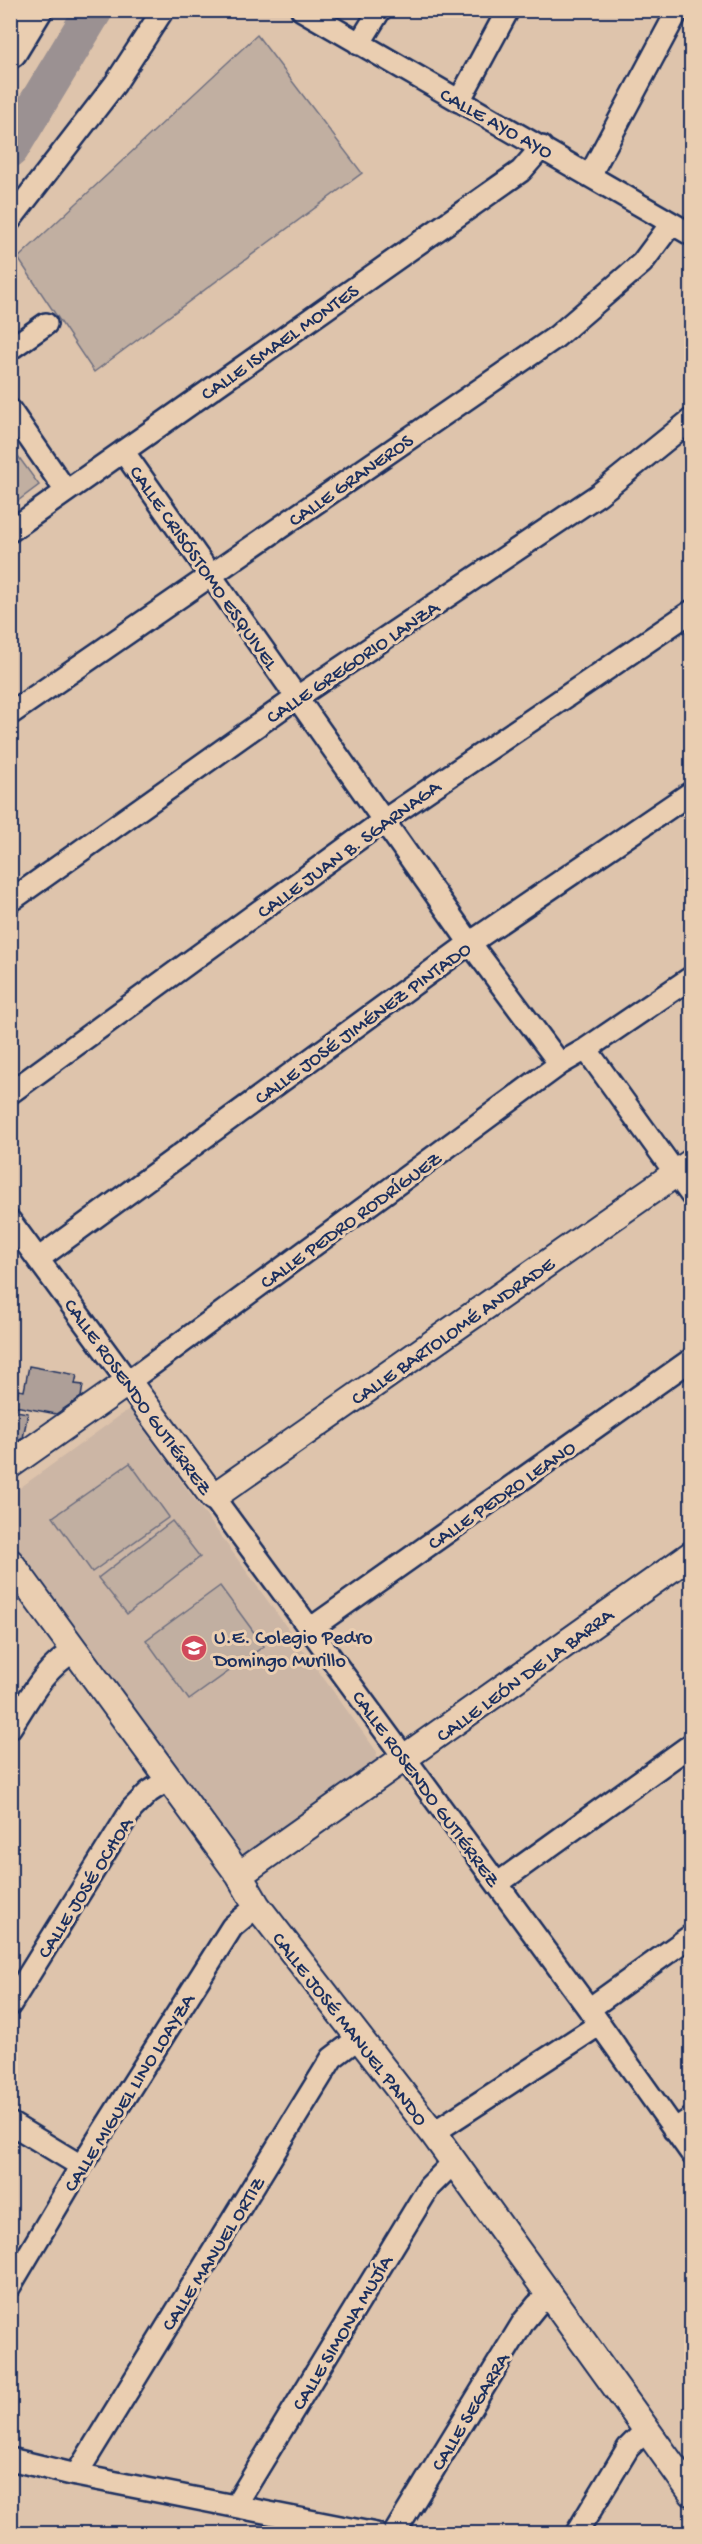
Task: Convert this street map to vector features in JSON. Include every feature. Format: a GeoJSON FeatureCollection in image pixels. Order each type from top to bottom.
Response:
{"type":"FeatureCollection","features":[{"type":"Feature","properties":{"kind":"main road"},"geometry":{"type":"LineString","coordinates":[[10,51],[35,10]]}},
{"type":"Feature","properties":{"kind":"street"},"geometry":{"type":"LineString","coordinates":[[10,220],[115,84],[163,10]]}},
{"type":"Feature","properties":{"kind":"street","name":"CALLE AYO AYO"},"geometry":{"type":"LineString","coordinates":[[302,10],[591,175],[692,236]]}},
{"type":"Feature","properties":{"kind":"street"},"geometry":{"type":"LineString","coordinates":[[359,44],[380,10]]}},
{"type":"Feature","properties":{"kind":"street"},"geometry":{"type":"LineString","coordinates":[[459,101],[508,10]]}},
{"type":"Feature","properties":{"kind":"street"},"geometry":{"type":"LineString","coordinates":[[591,175],[678,10]]}},
{"type":"Feature","properties":{"kind":"street","name":"CALLE ISMAEL MONTES"},"geometry":{"type":"LineString","coordinates":[[10,531],[521,171],[542,147]]}},
{"type":"Feature","properties":{"kind":"street","name":"CALLE GRANEROS"},"geometry":{"type":"LineString","coordinates":[[10,714],[556,337],[642,263],[671,224]]}},
{"type":"Feature","properties":{"kind":"street"},"geometry":{"type":"LineString","coordinates":[[10,349],[46,324]]}},
{"type":"Feature","properties":{"kind":"street"},"geometry":{"type":"LineString","coordinates":[[10,410],[66,491]]}},
{"type":"Feature","properties":{"kind":"street","name":"CALLE GREGORIO LANZA"},"geometry":{"type":"LineString","coordinates":[[10,901],[296,698],[598,495],[692,419]]}},
{"type":"Feature","properties":{"kind":"street","name":"CALLE CRISÓSTOMO ESQUIVEL"},"geometry":{"type":"LineString","coordinates":[[123,451],[383,821],[560,1064]]}},
{"type":"Feature","properties":{"kind":"street","name":"CALLE JUAN B. SGARNAGA"},"geometry":{"type":"LineString","coordinates":[[10,1094],[383,821],[692,611]]}},
{"type":"Feature","properties":{"kind":"street","name":"CALLE JOSÉ JIMÉNEZ PINTADO"},"geometry":{"type":"LineString","coordinates":[[38,1259],[470,943],[692,792]]}},
{"type":"Feature","properties":{"kind":"street","name":"CALLE PEDRO RODRÍGUEZ"},"geometry":{"type":"LineString","coordinates":[[10,1465],[128,1382],[560,1064],[692,977]]}},
{"type":"Feature","properties":{"kind":"street"},"geometry":{"type":"LineString","coordinates":[[586,1049],[684,1168],[692,1196]]}},
{"type":"Feature","properties":{"kind":"street","name":"CALLE BARTOLOMÉ ANDRADE"},"geometry":{"type":"LineString","coordinates":[[213,1497],[684,1168]]}},
{"type":"Feature","properties":{"kind":"street","name":"CALLE ROSENDO GUTIÉRREZ"},"geometry":{"type":"LineString","coordinates":[[10,1221],[595,2016],[692,2154]]}},
{"type":"Feature","properties":{"kind":"street","name":"CALLE PEDRO LEANO"},"geometry":{"type":"LineString","coordinates":[[310,1629],[692,1359]]}},
{"type":"Feature","properties":{"kind":"street","name":"CALLE LEÓN DE LA BARRA"},"geometry":{"type":"LineString","coordinates":[[239,1875],[692,1554]]}},
{"type":"Feature","properties":{"kind":"street","name":"CALLE JOSÉ MANUEL PANDO"},"geometry":{"type":"LineString","coordinates":[[10,1562],[239,1875],[257,1906],[357,2038],[434,2133],[453,2163],[551,2295],[692,2493]]}},
{"type":"Feature","properties":{"kind":"street"},"geometry":{"type":"LineString","coordinates":[[10,1728],[44,1675],[58,1660],[74,1651]]}},
{"type":"Feature","properties":{"kind":"street"},"geometry":{"type":"LineString","coordinates":[[497,1884],[692,1744]]}},
{"type":"Feature","properties":{"kind":"street","name":"CALLE JOSÉ OCHOA"},"geometry":{"type":"LineString","coordinates":[[10,2005],[132,1809],[148,1792],[169,1779]]}},
{"type":"Feature","properties":{"kind":"street","name":"CALLE MIGUEL LINO LOAYZA"},"geometry":{"type":"LineString","coordinates":[[10,2286],[81,2166],[232,1927],[257,1906]]}},
{"type":"Feature","properties":{"kind":"street"},"geometry":{"type":"LineString","coordinates":[[434,2133],[595,2016],[692,1935]]}},
{"type":"Feature","properties":{"kind":"street","name":"CALLE MANUEL ORTIZ"},"geometry":{"type":"LineString","coordinates":[[76,2475],[332,2058],[357,2038]]}},
{"type":"Feature","properties":{"kind":"street"},"geometry":{"type":"LineString","coordinates":[[674,2130],[692,2118]]}},
{"type":"Feature","properties":{"kind":"street"},"geometry":{"type":"LineString","coordinates":[[10,2123],[81,2166]]}},
{"type":"Feature","properties":{"kind":"street","name":"CALLE SIMONA MUJÍA"},"geometry":{"type":"LineString","coordinates":[[235,2506],[429,2187],[453,2163]]}},
{"type":"Feature","properties":{"kind":"street","name":"CALLE SEGARRA"},"geometry":{"type":"LineString","coordinates":[[394,2534],[524,2321],[537,2305],[551,2295]]}},
{"type":"Feature","properties":{"kind":"street"},"geometry":{"type":"LineString","coordinates":[[576,2534],[628,2448],[646,2430]]}},
{"type":"Feature","properties":{"kind":"street"},"geometry":{"type":"LineString","coordinates":[[10,2459],[76,2475],[376,2534]]}},
{"type":"Feature","properties":{"kind":"shaded area"},"geometry":{"type":"Polygon","coordinates":[[[257,35],[362,173],[94,372],[18,258],[257,35]]]}},
{"type":"Feature","properties":{"kind":"shaded area"},"geometry":{"type":"Polygon","coordinates":[[[10,445],[39,485],[11,506],[10,506],[10,445]]]}},
{"type":"Feature","properties":{"kind":"shaded area","name":"U.E. Colegio Pedro Domingo Murillo"},"geometry":{"type":"Polygon","coordinates":[[[129,1409],[377,1752],[376,1762],[258,1853],[239,1853],[11,1543],[10,1495],[129,1409]]]}},
{"type":"Feature","properties":{"kind":"shaded area"},"geometry":{"type":"Polygon","coordinates":[[[130,1463],[169,1517],[92,1572],[53,1517],[130,1463]]]}},
{"type":"Feature","properties":{"kind":"shaded area"},"geometry":{"type":"Polygon","coordinates":[[[172,1521],[200,1557],[127,1614],[98,1578],[172,1521]]]}},
{"type":"Feature","properties":{"kind":"shaded area"},"geometry":{"type":"Polygon","coordinates":[[[220,1586],[264,1646],[189,1700],[146,1640],[220,1586]]]}},
{"type":"Feature","properties":{"kind":"building"},"geometry":{"type":"Polygon","coordinates":[[[29,1366],[77,1375],[75,1384],[83,1385],[81,1397],[56,1414],[15,1406],[18,1390],[24,1391],[29,1366]]]}},
{"type":"Feature","properties":{"kind":"building"},"geometry":{"type":"Polygon","coordinates":[[[10,1410],[28,1413],[23,1438],[10,1446],[10,1410]]]}},
{"type":"Feature","properties":{"kind":"waterway"},"geometry":{"type":"LineString","coordinates":[[10,149],[94,10]]}},
{"type":"Feature","properties":{"kind":"place","name":"U.E. Colegio Pedro Domingo Murillo"},"geometry":{"type":"Point","coordinates":[194,1648]}}]}
